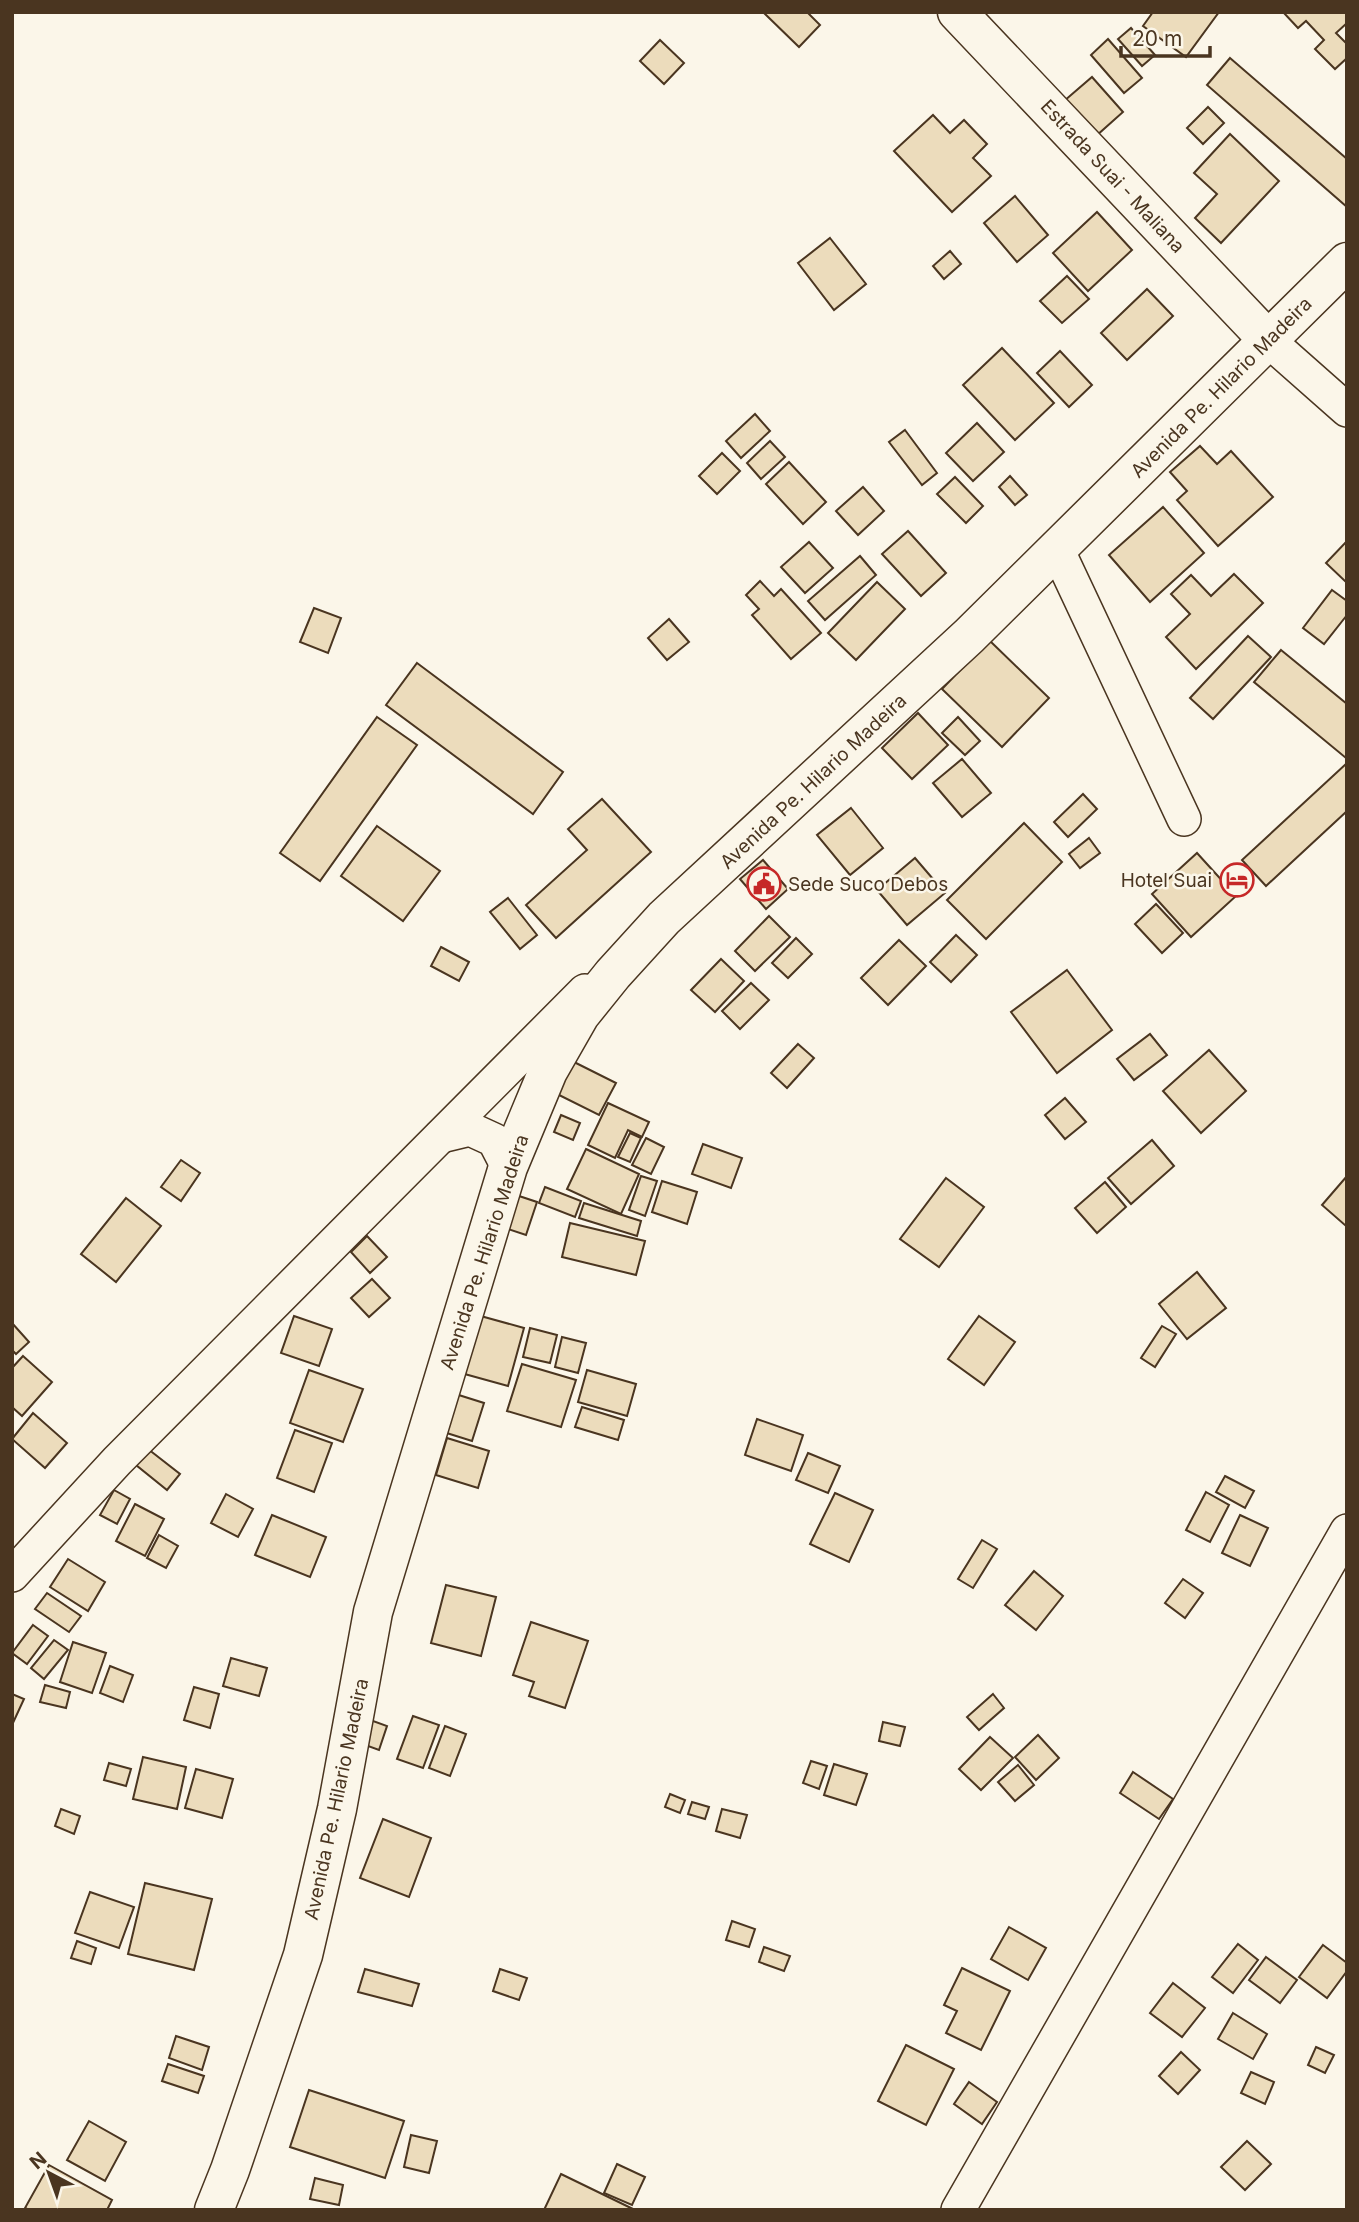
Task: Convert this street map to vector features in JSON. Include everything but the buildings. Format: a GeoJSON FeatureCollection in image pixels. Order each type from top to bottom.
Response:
{"type":"FeatureCollection","features":[{"type":"Feature","properties":{"kind":"main road","name":"Estrada Suai - Maliana"},"geometry":{"type":"LineString","coordinates":[[957,12],[1269,341]]}},
{"type":"Feature","properties":{"kind":"main road","name":"Avenida Pe. Hilario Madeira"},"geometry":{"type":"LineString","coordinates":[[214,2210],[303,1955],[337,1808],[373,1612],[508,1167],[548,1071],[580,1015],[664,918],[969,636],[1347,262]]}},
{"type":"Feature","properties":{"kind":"street"},"geometry":{"type":"LineString","coordinates":[[1269,341],[1347,410]]}},
{"type":"Feature","properties":{"kind":"street"},"geometry":{"type":"LineString","coordinates":[[1057,549],[1184,819]]}},
{"type":"Feature","properties":{"kind":"street"},"geometry":{"type":"LineString","coordinates":[[12,1575],[117,1461],[608,968],[664,918]]}},
{"type":"Feature","properties":{"kind":"street"},"geometry":{"type":"LineString","coordinates":[[441,1136],[470,1129],[494,1140],[508,1167]]}},
{"type":"Feature","properties":{"kind":"street"},"geometry":{"type":"LineString","coordinates":[[958,2210],[1347,1531]]}},
{"type":"Feature","properties":{"kind":"place","name":"Hotel Suai"},"geometry":{"type":"Point","coordinates":[1237,880]}},
{"type":"Feature","properties":{"kind":"place","name":"Sede Suco Debos"},"geometry":{"type":"Point","coordinates":[764,884]}}]}
